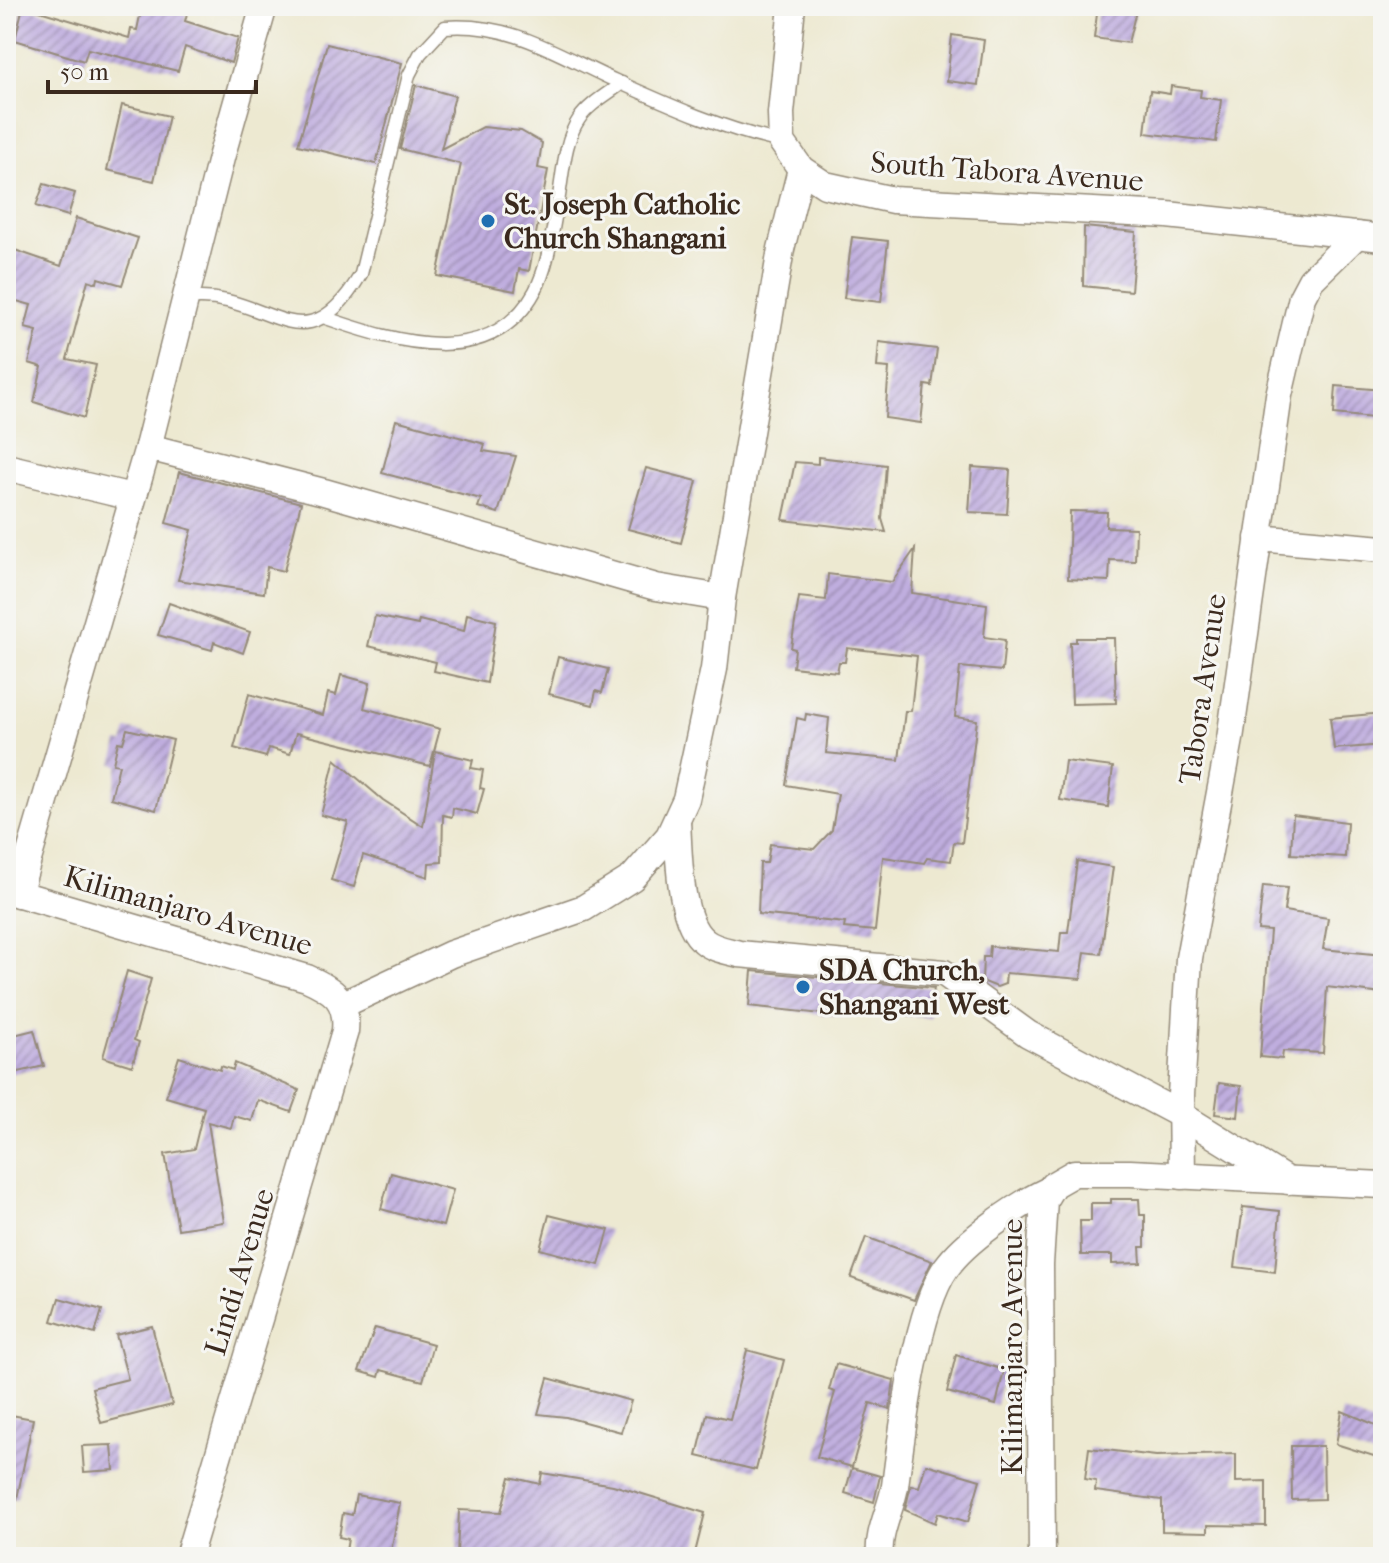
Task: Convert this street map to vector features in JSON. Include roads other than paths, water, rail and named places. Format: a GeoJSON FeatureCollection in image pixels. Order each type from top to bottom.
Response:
{"type":"FeatureCollection","features":[{"type":"Feature","properties":{"kind":"street"},"geometry":{"type":"LineString","coordinates":[[12,892],[90,656],[264,6]]}},
{"type":"Feature","properties":{"kind":"street"},"geometry":{"type":"LineString","coordinates":[[782,142],[781,113],[792,6]]}},
{"type":"Feature","properties":{"kind":"street","name":"South Tabora Avenue"},"geometry":{"type":"LineString","coordinates":[[782,142],[812,179],[846,192],[893,200],[1167,215],[1383,238]]}},
{"type":"Feature","properties":{"kind":"street"},"geometry":{"type":"LineString","coordinates":[[344,1004],[451,954],[584,908],[640,871],[669,836],[686,799],[714,669],[722,598],[781,249],[801,169]]}},
{"type":"Feature","properties":{"kind":"street","name":"Tabora Avenue"},"geometry":{"type":"LineString","coordinates":[[1182,1176],[1181,1115],[1193,926],[1223,785],[1279,395],[1302,297],[1311,280],[1357,235]]}},
{"type":"Feature","properties":{"kind":"street"},"geometry":{"type":"LineString","coordinates":[[148,447],[324,492],[656,587],[722,598]]}},
{"type":"Feature","properties":{"kind":"street"},"geometry":{"type":"LineString","coordinates":[[6,467],[132,497]]}},
{"type":"Feature","properties":{"kind":"street"},"geometry":{"type":"LineString","coordinates":[[1258,538],[1383,549]]}},
{"type":"Feature","properties":{"kind":"street"},"geometry":{"type":"LineString","coordinates":[[677,821],[687,912],[697,936],[707,945],[739,954],[944,973],[1028,1034],[1181,1115],[1288,1181]]}},
{"type":"Feature","properties":{"kind":"street","name":"Kilimanjaro Avenue"},"geometry":{"type":"LineString","coordinates":[[12,892],[307,978],[330,988],[344,1004]]}},
{"type":"Feature","properties":{"kind":"street","name":"Lindi Avenue"},"geometry":{"type":"LineString","coordinates":[[188,1557],[345,1031],[344,1004]]}},
{"type":"Feature","properties":{"kind":"street","name":"Kilimanjaro Avenue"},"geometry":{"type":"LineString","coordinates":[[1042,1557],[1044,1487],[1039,1351],[1042,1225],[1047,1191],[1074,1173],[1383,1185]]}},
{"type":"Feature","properties":{"kind":"street"},"geometry":{"type":"LineString","coordinates":[[880,1557],[881,1536],[893,1495],[920,1338],[943,1274],[995,1222],[1047,1191]]}},
{"type":"Feature","properties":{"kind":"lane"},"geometry":{"type":"LineString","coordinates":[[186,299],[228,298],[283,321],[306,326],[326,318],[347,298],[361,274],[399,106],[409,75],[433,37],[445,27],[500,30],[550,46],[622,83],[738,131],[782,142]]}},
{"type":"Feature","properties":{"kind":"lane"},"geometry":{"type":"LineString","coordinates":[[326,318],[430,343],[467,344],[500,331],[536,290],[566,157],[578,121],[622,83]]}},
{"type":"Feature","properties":{"kind":"place","name":"St. Joseph Catholic Church Shangani"},"geometry":{"type":"Point","coordinates":[488,221]}},
{"type":"Feature","properties":{"kind":"place","name":"SDA Church, Shangani West"},"geometry":{"type":"Point","coordinates":[803,987]}}]}
